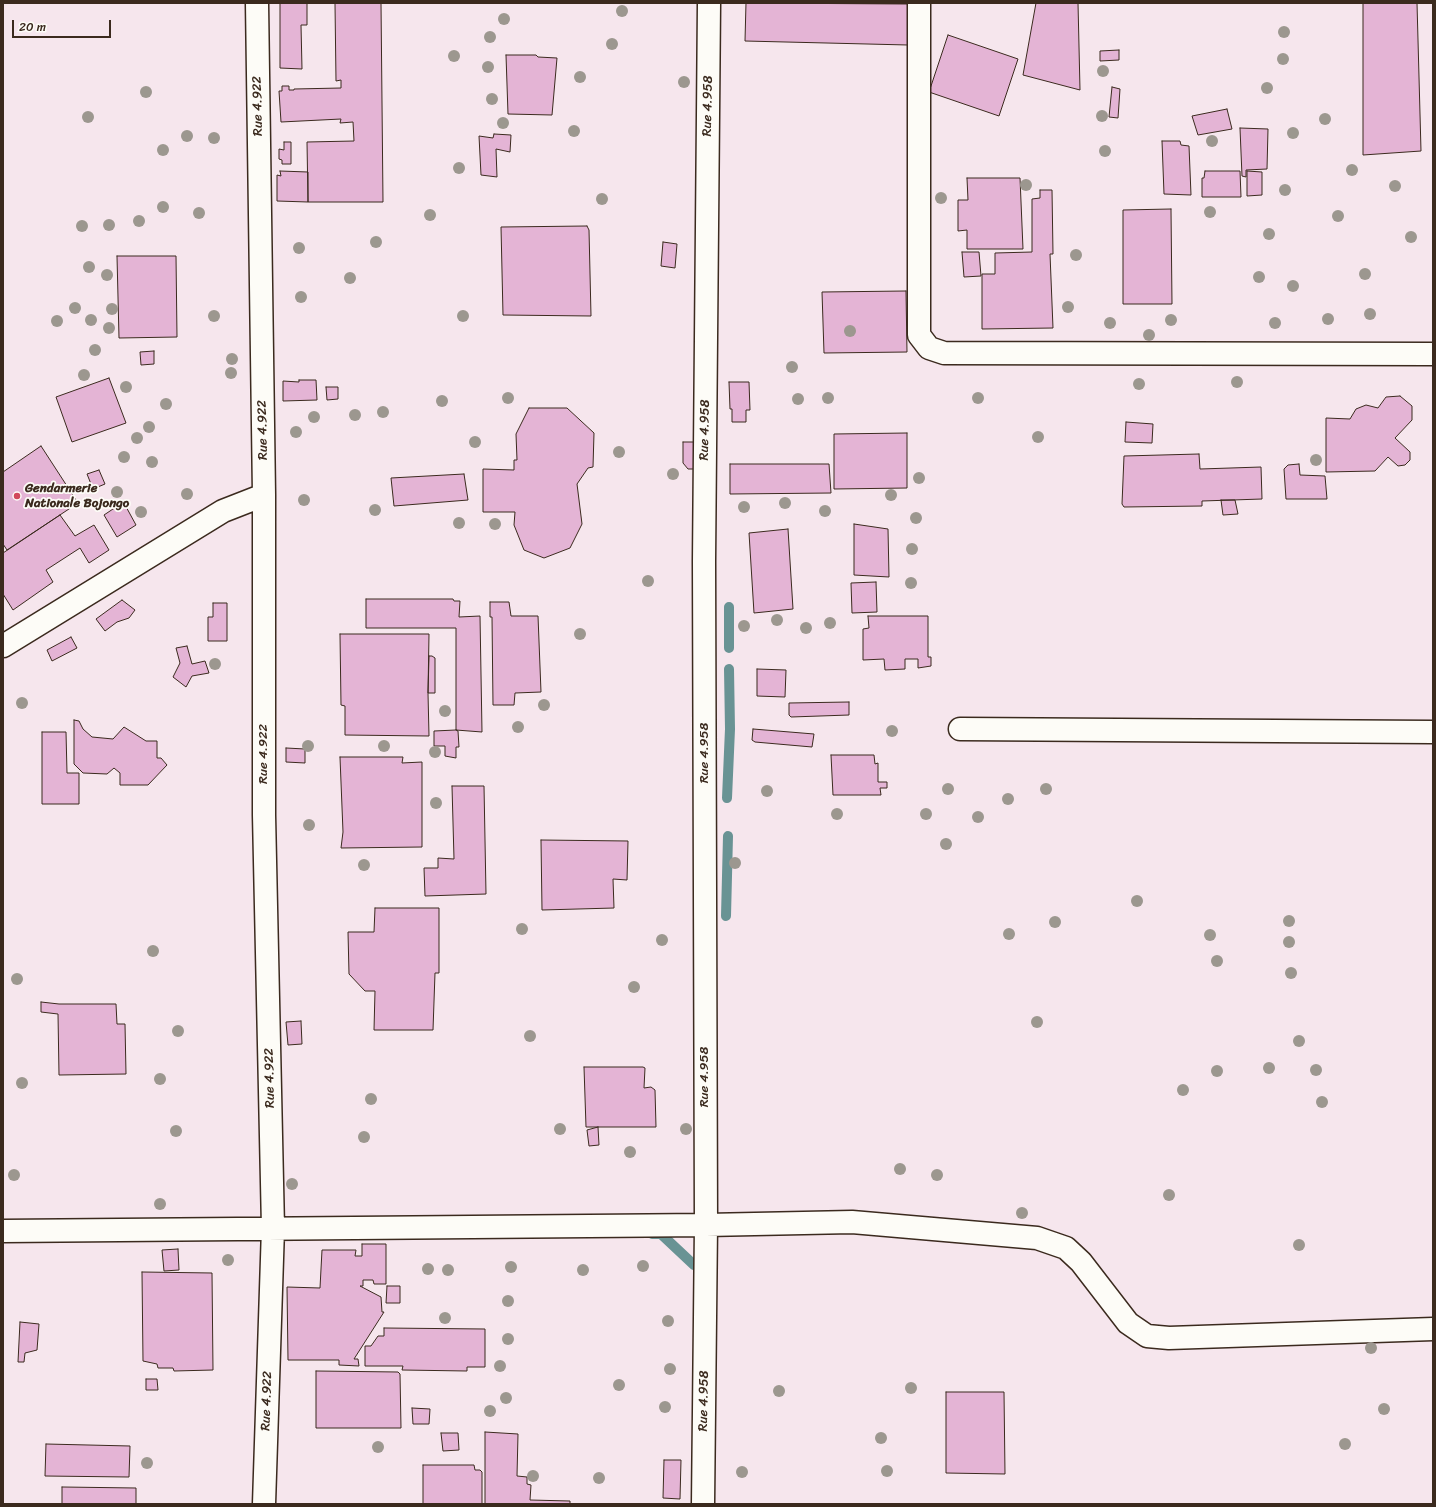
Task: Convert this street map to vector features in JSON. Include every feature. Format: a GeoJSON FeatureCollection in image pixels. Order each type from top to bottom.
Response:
{"type":"FeatureCollection","features":[{"type":"Feature","properties":{"kind":"street","name":"Rue 4.922"},"geometry":{"type":"LineString","coordinates":[[257,3],[264,495],[264,822],[273,1228],[264,1504]]}},
{"type":"Feature","properties":{"kind":"street","name":"Rue 4.958"},"geometry":{"type":"LineString","coordinates":[[703,1504],[706,1226],[704,560],[709,3]]}},
{"type":"Feature","properties":{"kind":"street"},"geometry":{"type":"LineString","coordinates":[[919,3],[920,335],[929,348],[944,353],[1433,354]]}},
{"type":"Feature","properties":{"kind":"street"},"geometry":{"type":"LineString","coordinates":[[3,646],[223,511],[264,495]]}},
{"type":"Feature","properties":{"kind":"street"},"geometry":{"type":"LineString","coordinates":[[960,729],[1433,732]]}},
{"type":"Feature","properties":{"kind":"street"},"geometry":{"type":"LineString","coordinates":[[3,1231],[706,1226],[852,1222],[1037,1238],[1066,1248],[1081,1262],[1128,1323],[1147,1336],[1169,1338],[1433,1329]]}},
{"type":"Feature","properties":{"kind":"building"},"geometry":{"type":"Polygon","coordinates":[[[280,3],[307,3],[307,25],[301,25],[302,69],[280,68],[280,3]]]}},
{"type":"Feature","properties":{"kind":"building"},"geometry":{"type":"Polygon","coordinates":[[[335,3],[381,3],[383,202],[308,202],[307,142],[354,141],[353,122],[340,123],[341,119],[281,122],[279,91],[282,91],[282,86],[289,86],[289,90],[341,88],[341,80],[336,81],[335,3]]]}},
{"type":"Feature","properties":{"kind":"building"},"geometry":{"type":"Polygon","coordinates":[[[746,3],[908,4],[908,45],[745,41],[746,3]]]}},
{"type":"Feature","properties":{"kind":"building"},"geometry":{"type":"Polygon","coordinates":[[[1036,3],[1078,3],[1080,90],[1023,75],[1036,3]]]}},
{"type":"Feature","properties":{"kind":"building"},"geometry":{"type":"Polygon","coordinates":[[[1363,3],[1417,3],[1421,151],[1363,155],[1363,3]]]}},
{"type":"Feature","properties":{"kind":"building"},"geometry":{"type":"Polygon","coordinates":[[[948,35],[1018,59],[999,116],[929,92],[948,35]]]}},
{"type":"Feature","properties":{"kind":"building"},"geometry":{"type":"Polygon","coordinates":[[[1119,50],[1119,60],[1100,61],[1100,51],[1119,50]]]}},
{"type":"Feature","properties":{"kind":"building"},"geometry":{"type":"Polygon","coordinates":[[[506,55],[536,55],[538,57],[557,58],[552,115],[508,114],[506,55]]]}},
{"type":"Feature","properties":{"kind":"building"},"geometry":{"type":"Polygon","coordinates":[[[1112,87],[1120,89],[1118,118],[1109,117],[1112,87]]]}},
{"type":"Feature","properties":{"kind":"building"},"geometry":{"type":"Polygon","coordinates":[[[1227,109],[1232,129],[1198,135],[1192,116],[1227,109]]]}},
{"type":"Feature","properties":{"kind":"building"},"geometry":{"type":"Polygon","coordinates":[[[1240,128],[1268,129],[1267,169],[1246,170],[1246,177],[1242,176],[1240,128]]]}},
{"type":"Feature","properties":{"kind":"building"},"geometry":{"type":"Polygon","coordinates":[[[494,134],[511,135],[510,152],[496,149],[497,177],[481,175],[479,136],[493,138],[494,134]]]}},
{"type":"Feature","properties":{"kind":"building"},"geometry":{"type":"Polygon","coordinates":[[[1162,141],[1180,141],[1181,145],[1189,146],[1191,195],[1164,194],[1162,141]]]}},
{"type":"Feature","properties":{"kind":"building"},"geometry":{"type":"Polygon","coordinates":[[[284,142],[291,142],[291,164],[282,164],[282,160],[279,159],[279,149],[284,150],[284,142]]]}},
{"type":"Feature","properties":{"kind":"building"},"geometry":{"type":"Polygon","coordinates":[[[280,171],[308,172],[308,202],[277,201],[277,175],[281,176],[280,171]]]}},
{"type":"Feature","properties":{"kind":"building"},"geometry":{"type":"Polygon","coordinates":[[[1205,171],[1240,171],[1241,197],[1202,197],[1202,178],[1204,178],[1205,171]]]}},
{"type":"Feature","properties":{"kind":"building"},"geometry":{"type":"Polygon","coordinates":[[[1247,171],[1262,172],[1262,195],[1247,196],[1247,171]]]}},
{"type":"Feature","properties":{"kind":"building"},"geometry":{"type":"Polygon","coordinates":[[[967,178],[1020,178],[1023,249],[967,249],[967,230],[958,231],[958,200],[968,200],[967,178]]]}},
{"type":"Feature","properties":{"kind":"building"},"geometry":{"type":"Polygon","coordinates":[[[1040,190],[1052,190],[1053,254],[1050,254],[1053,328],[982,329],[982,274],[995,274],[995,253],[1032,252],[1032,199],[1040,198],[1040,190]]]}},
{"type":"Feature","properties":{"kind":"building"},"geometry":{"type":"Polygon","coordinates":[[[1171,209],[1172,304],[1123,304],[1123,210],[1171,209]]]}},
{"type":"Feature","properties":{"kind":"building"},"geometry":{"type":"Polygon","coordinates":[[[587,226],[589,230],[591,316],[503,315],[501,227],[587,226]]]}},
{"type":"Feature","properties":{"kind":"building"},"geometry":{"type":"Polygon","coordinates":[[[663,242],[677,244],[675,268],[661,266],[663,242]]]}},
{"type":"Feature","properties":{"kind":"building"},"geometry":{"type":"Polygon","coordinates":[[[962,252],[979,252],[981,276],[964,277],[962,252]]]}},
{"type":"Feature","properties":{"kind":"building"},"geometry":{"type":"Polygon","coordinates":[[[117,256],[176,256],[177,337],[119,338],[117,256]]]}},
{"type":"Feature","properties":{"kind":"building"},"geometry":{"type":"Polygon","coordinates":[[[906,291],[907,352],[824,353],[822,292],[906,291]]]}},
{"type":"Feature","properties":{"kind":"building"},"geometry":{"type":"Polygon","coordinates":[[[154,351],[154,364],[141,365],[140,352],[154,351]]]}},
{"type":"Feature","properties":{"kind":"building"},"geometry":{"type":"Polygon","coordinates":[[[109,378],[126,423],[72,442],[56,397],[109,378]]]}},
{"type":"Feature","properties":{"kind":"building"},"geometry":{"type":"Polygon","coordinates":[[[299,380],[316,380],[317,400],[283,401],[283,381],[299,382],[299,380]]]}},
{"type":"Feature","properties":{"kind":"building"},"geometry":{"type":"Polygon","coordinates":[[[729,382],[749,382],[750,410],[746,410],[746,422],[732,422],[729,382]]]}},
{"type":"Feature","properties":{"kind":"building"},"geometry":{"type":"Polygon","coordinates":[[[326,387],[338,387],[338,399],[327,400],[326,387]]]}},
{"type":"Feature","properties":{"kind":"building"},"geometry":{"type":"Polygon","coordinates":[[[1400,396],[1412,406],[1412,420],[1395,438],[1410,452],[1410,460],[1405,465],[1398,466],[1388,457],[1375,471],[1326,472],[1326,418],[1350,419],[1356,409],[1366,405],[1378,408],[1386,397],[1400,396]]]}},
{"type":"Feature","properties":{"kind":"building"},"geometry":{"type":"Polygon","coordinates":[[[529,408],[567,408],[594,433],[593,467],[588,468],[577,484],[582,524],[570,548],[544,558],[524,550],[514,525],[515,512],[483,512],[483,469],[514,470],[514,460],[517,460],[516,434],[529,408]]]}},
{"type":"Feature","properties":{"kind":"building"},"geometry":{"type":"Polygon","coordinates":[[[1126,422],[1153,424],[1152,443],[1125,442],[1126,422]]]}},
{"type":"Feature","properties":{"kind":"building"},"geometry":{"type":"Polygon","coordinates":[[[907,433],[907,488],[834,489],[834,434],[907,433]]]}},
{"type":"Feature","properties":{"kind":"building"},"geometry":{"type":"Polygon","coordinates":[[[683,442],[696,442],[695,469],[688,469],[683,463],[683,442]]]}},
{"type":"Feature","properties":{"kind":"building"},"geometry":{"type":"Polygon","coordinates":[[[41,446],[78,503],[7,550],[3,544],[3,472],[41,446]]]}},
{"type":"Feature","properties":{"kind":"building"},"geometry":{"type":"Polygon","coordinates":[[[1199,454],[1200,469],[1261,467],[1262,499],[1202,501],[1202,506],[1124,507],[1122,504],[1124,456],[1199,454]]]}},
{"type":"Feature","properties":{"kind":"building"},"geometry":{"type":"Polygon","coordinates":[[[730,464],[829,464],[831,493],[730,494],[730,464]]]}},
{"type":"Feature","properties":{"kind":"building"},"geometry":{"type":"Polygon","coordinates":[[[1299,464],[1300,475],[1325,476],[1327,499],[1286,499],[1284,469],[1288,465],[1299,464]]]}},
{"type":"Feature","properties":{"kind":"building"},"geometry":{"type":"Polygon","coordinates":[[[99,470],[105,484],[93,489],[87,474],[99,470]]]}},
{"type":"Feature","properties":{"kind":"building"},"geometry":{"type":"Polygon","coordinates":[[[464,474],[468,500],[394,506],[391,478],[464,474]]]}},
{"type":"Feature","properties":{"kind":"building"},"geometry":{"type":"Polygon","coordinates":[[[1221,500],[1235,500],[1238,514],[1223,515],[1221,500]]]}},
{"type":"Feature","properties":{"kind":"building"},"geometry":{"type":"Polygon","coordinates":[[[124,503],[136,525],[117,537],[104,515],[124,503]]]}},
{"type":"Feature","properties":{"kind":"building"},"geometry":{"type":"Polygon","coordinates":[[[60,515],[75,536],[94,525],[109,550],[89,563],[80,548],[46,570],[53,582],[13,610],[3,594],[3,553],[60,515]]]}},
{"type":"Feature","properties":{"kind":"building"},"geometry":{"type":"Polygon","coordinates":[[[854,524],[888,529],[889,577],[854,575],[854,524]]]}},
{"type":"Feature","properties":{"kind":"building"},"geometry":{"type":"Polygon","coordinates":[[[788,529],[793,609],[754,613],[749,533],[788,529]]]}},
{"type":"Feature","properties":{"kind":"building"},"geometry":{"type":"Polygon","coordinates":[[[876,582],[877,612],[852,613],[851,583],[876,582]]]}},
{"type":"Feature","properties":{"kind":"building"},"geometry":{"type":"Polygon","coordinates":[[[366,599],[453,599],[454,601],[460,601],[459,617],[480,616],[482,732],[456,730],[456,628],[366,628],[366,599]]]}},
{"type":"Feature","properties":{"kind":"building"},"geometry":{"type":"Polygon","coordinates":[[[122,600],[135,610],[129,618],[117,622],[105,631],[96,619],[122,600]]]}},
{"type":"Feature","properties":{"kind":"building"},"geometry":{"type":"Polygon","coordinates":[[[490,602],[509,602],[511,616],[538,616],[541,692],[515,693],[514,705],[493,705],[492,617],[490,617],[490,602]]]}},
{"type":"Feature","properties":{"kind":"building"},"geometry":{"type":"Polygon","coordinates":[[[213,603],[227,603],[227,641],[208,641],[208,617],[213,617],[213,603]]]}},
{"type":"Feature","properties":{"kind":"building"},"geometry":{"type":"Polygon","coordinates":[[[868,616],[928,616],[928,657],[931,657],[931,666],[918,668],[918,659],[905,659],[905,669],[885,670],[884,659],[863,660],[863,629],[869,628],[868,616]]]}},
{"type":"Feature","properties":{"kind":"building"},"geometry":{"type":"Polygon","coordinates":[[[340,634],[429,634],[429,736],[345,735],[345,706],[341,705],[340,634]]]}},
{"type":"Feature","properties":{"kind":"building"},"geometry":{"type":"Polygon","coordinates":[[[71,637],[77,648],[52,661],[47,650],[71,637]]]}},
{"type":"Feature","properties":{"kind":"building"},"geometry":{"type":"Polygon","coordinates":[[[187,646],[192,664],[205,661],[209,673],[192,676],[186,687],[173,677],[180,663],[176,648],[187,646]]]}},
{"type":"Feature","properties":{"kind":"building"},"geometry":{"type":"Polygon","coordinates":[[[429,656],[435,658],[435,693],[428,693],[429,656]]]}},
{"type":"Feature","properties":{"kind":"building"},"geometry":{"type":"Polygon","coordinates":[[[757,669],[786,670],[785,697],[757,696],[757,669]]]}},
{"type":"Feature","properties":{"kind":"building"},"geometry":{"type":"Polygon","coordinates":[[[849,702],[849,715],[791,717],[789,715],[789,703],[849,702]]]}},
{"type":"Feature","properties":{"kind":"building"},"geometry":{"type":"Polygon","coordinates":[[[74,720],[79,721],[83,729],[92,737],[113,739],[124,727],[146,741],[157,741],[157,758],[161,758],[167,765],[148,785],[120,785],[120,773],[114,768],[107,774],[83,773],[74,764],[74,720]]]}},
{"type":"Feature","properties":{"kind":"building"},"geometry":{"type":"Polygon","coordinates":[[[753,729],[814,734],[812,747],[755,742],[752,740],[753,729]]]}},
{"type":"Feature","properties":{"kind":"building"},"geometry":{"type":"Polygon","coordinates":[[[434,731],[458,731],[459,747],[456,747],[456,758],[445,756],[445,746],[434,746],[434,731]]]}},
{"type":"Feature","properties":{"kind":"building"},"geometry":{"type":"Polygon","coordinates":[[[42,732],[66,732],[67,773],[79,773],[79,804],[42,804],[42,732]]]}},
{"type":"Feature","properties":{"kind":"building"},"geometry":{"type":"Polygon","coordinates":[[[286,748],[305,749],[305,763],[286,762],[286,748]]]}},
{"type":"Feature","properties":{"kind":"building"},"geometry":{"type":"Polygon","coordinates":[[[831,755],[874,755],[875,764],[878,763],[878,782],[887,782],[887,788],[880,788],[881,795],[833,795],[831,755]]]}},
{"type":"Feature","properties":{"kind":"building"},"geometry":{"type":"Polygon","coordinates":[[[340,757],[403,757],[402,763],[422,762],[422,847],[341,848],[343,832],[340,757]]]}},
{"type":"Feature","properties":{"kind":"building"},"geometry":{"type":"Polygon","coordinates":[[[452,786],[484,786],[486,894],[425,896],[424,868],[438,868],[438,858],[454,859],[452,786]]]}},
{"type":"Feature","properties":{"kind":"building"},"geometry":{"type":"Polygon","coordinates":[[[541,840],[628,841],[627,880],[613,879],[614,908],[542,910],[541,840]]]}},
{"type":"Feature","properties":{"kind":"building"},"geometry":{"type":"Polygon","coordinates":[[[375,908],[439,908],[439,973],[435,973],[433,1030],[374,1030],[375,991],[365,991],[349,974],[348,932],[374,932],[375,908]]]}},
{"type":"Feature","properties":{"kind":"building"},"geometry":{"type":"Polygon","coordinates":[[[41,1002],[59,1004],[116,1004],[117,1024],[125,1024],[126,1074],[59,1075],[58,1014],[41,1012],[41,1002]]]}},
{"type":"Feature","properties":{"kind":"building"},"geometry":{"type":"Polygon","coordinates":[[[301,1021],[302,1044],[288,1045],[286,1022],[301,1021]]]}},
{"type":"Feature","properties":{"kind":"building"},"geometry":{"type":"Polygon","coordinates":[[[584,1067],[645,1068],[644,1088],[651,1087],[655,1090],[656,1127],[586,1127],[584,1067]]]}},
{"type":"Feature","properties":{"kind":"building"},"geometry":{"type":"Polygon","coordinates":[[[598,1127],[599,1145],[589,1146],[587,1130],[598,1127]]]}},
{"type":"Feature","properties":{"kind":"building"},"geometry":{"type":"Polygon","coordinates":[[[362,1244],[386,1244],[386,1284],[374,1284],[373,1280],[363,1280],[363,1286],[360,1286],[381,1297],[382,1312],[384,1312],[354,1359],[358,1359],[359,1366],[339,1365],[339,1360],[288,1360],[287,1287],[320,1288],[322,1250],[356,1250],[355,1256],[362,1256],[362,1244]]]}},
{"type":"Feature","properties":{"kind":"building"},"geometry":{"type":"Polygon","coordinates":[[[178,1249],[179,1270],[164,1271],[162,1250],[178,1249]]]}},
{"type":"Feature","properties":{"kind":"building"},"geometry":{"type":"Polygon","coordinates":[[[142,1272],[212,1273],[213,1370],[174,1371],[173,1368],[158,1368],[157,1364],[143,1361],[142,1272]]]}},
{"type":"Feature","properties":{"kind":"building"},"geometry":{"type":"Polygon","coordinates":[[[387,1286],[400,1286],[400,1303],[386,1303],[387,1286]]]}},
{"type":"Feature","properties":{"kind":"building"},"geometry":{"type":"Polygon","coordinates":[[[20,1322],[39,1324],[37,1350],[25,1353],[24,1362],[18,1362],[20,1322]]]}},
{"type":"Feature","properties":{"kind":"building"},"geometry":{"type":"Polygon","coordinates":[[[384,1328],[485,1329],[485,1367],[467,1367],[467,1371],[402,1370],[403,1366],[365,1366],[365,1346],[371,1346],[378,1336],[384,1336],[384,1328]]]}},
{"type":"Feature","properties":{"kind":"building"},"geometry":{"type":"Polygon","coordinates":[[[316,1371],[398,1372],[400,1374],[401,1428],[316,1428],[316,1371]]]}},
{"type":"Feature","properties":{"kind":"building"},"geometry":{"type":"Polygon","coordinates":[[[146,1379],[157,1379],[158,1390],[146,1390],[146,1379]]]}},
{"type":"Feature","properties":{"kind":"building"},"geometry":{"type":"Polygon","coordinates":[[[946,1392],[1004,1392],[1005,1474],[946,1473],[946,1392]]]}},
{"type":"Feature","properties":{"kind":"building"},"geometry":{"type":"Polygon","coordinates":[[[412,1408],[430,1409],[429,1424],[413,1424],[412,1408]]]}},
{"type":"Feature","properties":{"kind":"building"},"geometry":{"type":"Polygon","coordinates":[[[485,1432],[518,1434],[517,1476],[527,1477],[527,1484],[531,1485],[530,1500],[570,1501],[570,1504],[485,1504],[485,1432]]]}},
{"type":"Feature","properties":{"kind":"building"},"geometry":{"type":"Polygon","coordinates":[[[441,1433],[458,1433],[459,1450],[443,1451],[441,1433]]]}},
{"type":"Feature","properties":{"kind":"building"},"geometry":{"type":"Polygon","coordinates":[[[46,1444],[130,1446],[129,1477],[45,1476],[46,1444]]]}},
{"type":"Feature","properties":{"kind":"building"},"geometry":{"type":"Polygon","coordinates":[[[664,1460],[681,1460],[680,1499],[663,1498],[664,1460]]]}},
{"type":"Feature","properties":{"kind":"building"},"geometry":{"type":"Polygon","coordinates":[[[423,1465],[474,1465],[475,1470],[480,1470],[482,1472],[482,1504],[423,1504],[423,1465]]]}},
{"type":"Feature","properties":{"kind":"building"},"geometry":{"type":"Polygon","coordinates":[[[62,1487],[136,1488],[136,1504],[62,1504],[62,1487]]]}},
{"type":"Feature","properties":{"kind":"waterway"},"geometry":{"type":"LineString","coordinates":[[729,607],[729,648]]}},
{"type":"Feature","properties":{"kind":"waterway"},"geometry":{"type":"LineString","coordinates":[[727,798],[730,729],[729,669]]}},
{"type":"Feature","properties":{"kind":"waterway"},"geometry":{"type":"LineString","coordinates":[[726,916],[728,836]]}},
{"type":"Feature","properties":{"kind":"waterway"},"geometry":{"type":"LineString","coordinates":[[652,1234],[661,1234],[694,1265]]}},
{"type":"Feature","properties":{"kind":"place","name":"Gendarmerie Nationale Bojongo"},"geometry":{"type":"Point","coordinates":[17,496]}}]}
